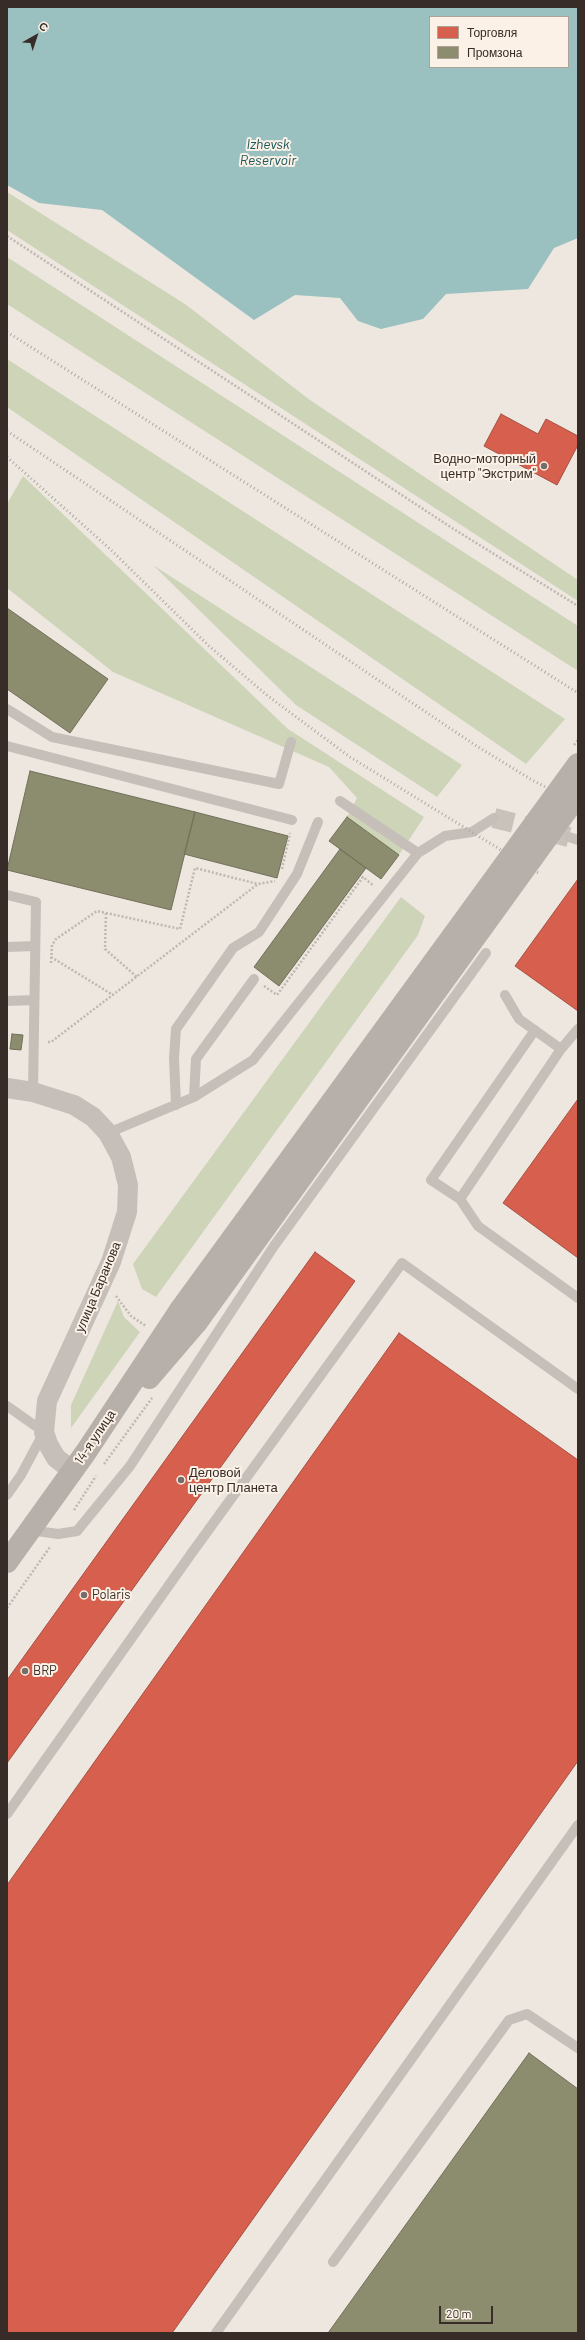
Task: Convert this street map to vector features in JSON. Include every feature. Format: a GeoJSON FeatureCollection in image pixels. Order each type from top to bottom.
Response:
{"type":"FeatureCollection","features":[{"type":"Feature","properties":{"kind":"main road"},"geometry":{"type":"LineString","coordinates":[[188,1316],[578,764]]}},
{"type":"Feature","properties":{"kind":"main road"},"geometry":{"type":"LineString","coordinates":[[188,1316],[578,795]]}},
{"type":"Feature","properties":{"kind":"main road","name":"14-я улица"},"geometry":{"type":"LineString","coordinates":[[7,1562],[86,1452],[188,1316]]}},
{"type":"Feature","properties":{"kind":"street","name":"улица Баранова"},"geometry":{"type":"LineString","coordinates":[[7,1088],[34,1092],[74,1105],[92,1117],[108,1133],[121,1157],[128,1185],[127,1212],[111,1262],[47,1401],[44,1432]]}},
{"type":"Feature","properties":{"kind":"street"},"geometry":{"type":"LineString","coordinates":[[44,1432],[56,1458],[73,1470]]}},
{"type":"Feature","properties":{"kind":"lane"},"geometry":{"type":"LineString","coordinates":[[7,709],[52,737],[279,784],[291,742]]}},
{"type":"Feature","properties":{"kind":"lane"},"geometry":{"type":"LineString","coordinates":[[7,746],[292,820]]}},
{"type":"Feature","properties":{"kind":"lane"},"geometry":{"type":"LineString","coordinates":[[340,801],[418,853]]}},
{"type":"Feature","properties":{"kind":"lane"},"geometry":{"type":"LineString","coordinates":[[108,1133],[194,1097],[253,1060],[418,853],[445,836],[472,832],[494,818]]}},
{"type":"Feature","properties":{"kind":"lane"},"geometry":{"type":"LineString","coordinates":[[176,1105],[174,1058],[176,1029],[233,948],[259,932],[298,874],[318,822]]}},
{"type":"Feature","properties":{"kind":"lane"},"geometry":{"type":"LineString","coordinates":[[7,895],[36,902],[33,1041],[34,1092]]}},
{"type":"Feature","properties":{"kind":"lane"},"geometry":{"type":"LineString","coordinates":[[7,947],[35,946]]}},
{"type":"Feature","properties":{"kind":"lane"},"geometry":{"type":"LineString","coordinates":[[30,1530],[58,1534],[77,1531],[130,1466],[274,1246],[486,953]]}},
{"type":"Feature","properties":{"kind":"lane"},"geometry":{"type":"LineString","coordinates":[[194,1097],[196,1059],[254,979]]}},
{"type":"Feature","properties":{"kind":"lane"},"geometry":{"type":"LineString","coordinates":[[505,995],[519,1019],[562,1049]]}},
{"type":"Feature","properties":{"kind":"lane"},"geometry":{"type":"LineString","coordinates":[[7,1001],[34,1000]]}},
{"type":"Feature","properties":{"kind":"lane"},"geometry":{"type":"LineString","coordinates":[[460,1199],[562,1049],[578,1029]]}},
{"type":"Feature","properties":{"kind":"lane"},"geometry":{"type":"LineString","coordinates":[[535,1030],[431,1180],[460,1199],[478,1226],[578,1298]]}},
{"type":"Feature","properties":{"kind":"lane"},"geometry":{"type":"LineString","coordinates":[[7,1814],[190,1554],[402,1263],[578,1389]]}},
{"type":"Feature","properties":{"kind":"lane"},"geometry":{"type":"LineString","coordinates":[[7,1406],[44,1432],[21,1475],[7,1495]]}},
{"type":"Feature","properties":{"kind":"lane"},"geometry":{"type":"LineString","coordinates":[[216,2333],[578,1825]]}},
{"type":"Feature","properties":{"kind":"lane"},"geometry":{"type":"LineString","coordinates":[[333,2262],[509,2020],[527,2014],[578,2048]]}},
{"type":"Feature","properties":{"kind":"path"},"geometry":{"type":"LineString","coordinates":[[7,236],[452,528],[578,606]]}},
{"type":"Feature","properties":{"kind":"path"},"geometry":{"type":"LineString","coordinates":[[281,872],[288,851],[292,820]]}},
{"type":"Feature","properties":{"kind":"path"},"geometry":{"type":"LineString","coordinates":[[51,965],[52,945],[56,939],[97,911],[180,929],[195,868],[258,884]]}},
{"type":"Feature","properties":{"kind":"path"},"geometry":{"type":"LineString","coordinates":[[254,979],[277,995],[363,877],[386,894]]}},
{"type":"Feature","properties":{"kind":"path"},"geometry":{"type":"LineString","coordinates":[[33,1041],[51,1042],[258,884],[279,879]]}},
{"type":"Feature","properties":{"kind":"path"},"geometry":{"type":"LineString","coordinates":[[106,913],[105,949],[137,977]]}},
{"type":"Feature","properties":{"kind":"path"},"geometry":{"type":"LineString","coordinates":[[51,957],[113,995]]}},
{"type":"Feature","properties":{"kind":"path"},"geometry":{"type":"LineString","coordinates":[[47,1034],[47,1042]]}},
{"type":"Feature","properties":{"kind":"path"},"geometry":{"type":"LineString","coordinates":[[114,1292],[131,1316],[149,1329]]}},
{"type":"Feature","properties":{"kind":"path"},"geometry":{"type":"LineString","coordinates":[[7,1608],[96,1476],[156,1392]]}},
{"type":"Feature","properties":{"kind":"green space"},"geometry":{"type":"Polygon","coordinates":[[[7,192],[185,304],[310,400],[578,580],[578,601],[7,230],[7,192]]]}},
{"type":"Feature","properties":{"kind":"green space"},"geometry":{"type":"Polygon","coordinates":[[[7,257],[578,626],[578,671],[7,304],[7,257]]]}},
{"type":"Feature","properties":{"kind":"green space"},"geometry":{"type":"Polygon","coordinates":[[[7,359],[565,719],[526,764],[7,407],[7,359]]]}},
{"type":"Feature","properties":{"kind":"green space"},"geometry":{"type":"Polygon","coordinates":[[[23,476],[288,729],[424,817],[399,855],[347,817],[357,798],[329,767],[113,672],[7,588],[7,504],[23,476]]]}},
{"type":"Feature","properties":{"kind":"green space"},"geometry":{"type":"Polygon","coordinates":[[[153,565],[462,765],[437,797],[296,705],[153,565]]]}},
{"type":"Feature","properties":{"kind":"green space"},"geometry":{"type":"Polygon","coordinates":[[[401,897],[425,916],[418,935],[156,1297],[142,1289],[133,1264],[401,897]]]}},
{"type":"Feature","properties":{"kind":"green space"},"geometry":{"type":"Polygon","coordinates":[[[118,1301],[124,1317],[140,1332],[71,1428],[71,1405],[118,1301]]]}},
{"type":"Feature","properties":{"kind":"water","name":"Izhevsk Reservoir"},"geometry":{"type":"Polygon","coordinates":[[[7,7],[578,7],[578,238],[554,248],[528,289],[446,294],[423,319],[381,329],[358,321],[340,298],[295,295],[254,320],[102,210],[39,203],[7,185],[7,7]]]}},
{"type":"Feature","properties":{"kind":"building: Торговля","name":"Водно-моторный центр \"Экстрим\""},"geometry":{"type":"Polygon","coordinates":[[[501,414],[538,434],[546,419],[578,436],[578,445],[557,485],[484,446],[501,414]]]}},
{"type":"Feature","properties":{"kind":"building: Торговля"},"geometry":{"type":"Polygon","coordinates":[[[578,879],[578,1011],[515,966],[578,879]]]}},
{"type":"Feature","properties":{"kind":"building: Торговля"},"geometry":{"type":"Polygon","coordinates":[[[578,1099],[578,1258],[503,1203],[578,1099]]]}},
{"type":"Feature","properties":{"kind":"building: Торговля","name":"Деловой центр Планета"},"geometry":{"type":"Polygon","coordinates":[[[315,1252],[355,1281],[7,1763],[7,1680],[315,1252]]]}},
{"type":"Feature","properties":{"kind":"building: Торговля"},"geometry":{"type":"Polygon","coordinates":[[[399,1333],[578,1460],[578,1761],[172,2333],[7,2333],[7,1885],[399,1333]]]}},
{"type":"Feature","properties":{"kind":"building: Промзона"},"geometry":{"type":"Polygon","coordinates":[[[7,608],[108,679],[70,733],[7,689],[7,608]]]}},
{"type":"Feature","properties":{"kind":"building: Промзона"},"geometry":{"type":"Polygon","coordinates":[[[30,771],[195,812],[171,910],[7,870],[30,771]]]}},
{"type":"Feature","properties":{"kind":"building: Промзона"},"geometry":{"type":"Polygon","coordinates":[[[195,812],[288,836],[277,878],[184,854],[195,812]]]}},
{"type":"Feature","properties":{"kind":"building: Промзона"},"geometry":{"type":"Polygon","coordinates":[[[347,817],[399,855],[381,879],[329,841],[347,817]]]}},
{"type":"Feature","properties":{"kind":"building: Промзона"},"geometry":{"type":"Polygon","coordinates":[[[340,849],[366,868],[279,986],[254,967],[340,849]]]}},
{"type":"Feature","properties":{"kind":"building: Промзона"},"geometry":{"type":"Polygon","coordinates":[[[12,1034],[23,1035],[21,1050],[10,1049],[12,1034]]]}},
{"type":"Feature","properties":{"kind":"building: Промзона"},"geometry":{"type":"Polygon","coordinates":[[[529,2053],[578,2089],[578,2333],[328,2333],[529,2053]]]}},
{"type":"Feature","properties":{"kind":"tunnel"},"geometry":{"type":"LineString","coordinates":[[494,818],[569,837]]}},
{"type":"Feature","properties":{"kind":"railway"},"geometry":{"type":"LineString","coordinates":[[7,332],[578,693]]}},
{"type":"Feature","properties":{"kind":"railway"},"geometry":{"type":"LineString","coordinates":[[7,431],[475,745],[532,780],[578,804]]}},
{"type":"Feature","properties":{"kind":"railway"},"geometry":{"type":"LineString","coordinates":[[7,457],[110,549],[209,646],[268,696],[350,757],[540,874]]}},
{"type":"Feature","properties":{"kind":"place","name":"Водно-моторный центр \"Экстрим\""},"geometry":{"type":"Point","coordinates":[544,466]}},
{"type":"Feature","properties":{"kind":"place","name":"Деловой центр Планета"},"geometry":{"type":"Point","coordinates":[181,1480]}},
{"type":"Feature","properties":{"kind":"place","name":"Polaris"},"geometry":{"type":"Point","coordinates":[84,1595]}},
{"type":"Feature","properties":{"kind":"place","name":"BRP"},"geometry":{"type":"Point","coordinates":[25,1671]}}]}
